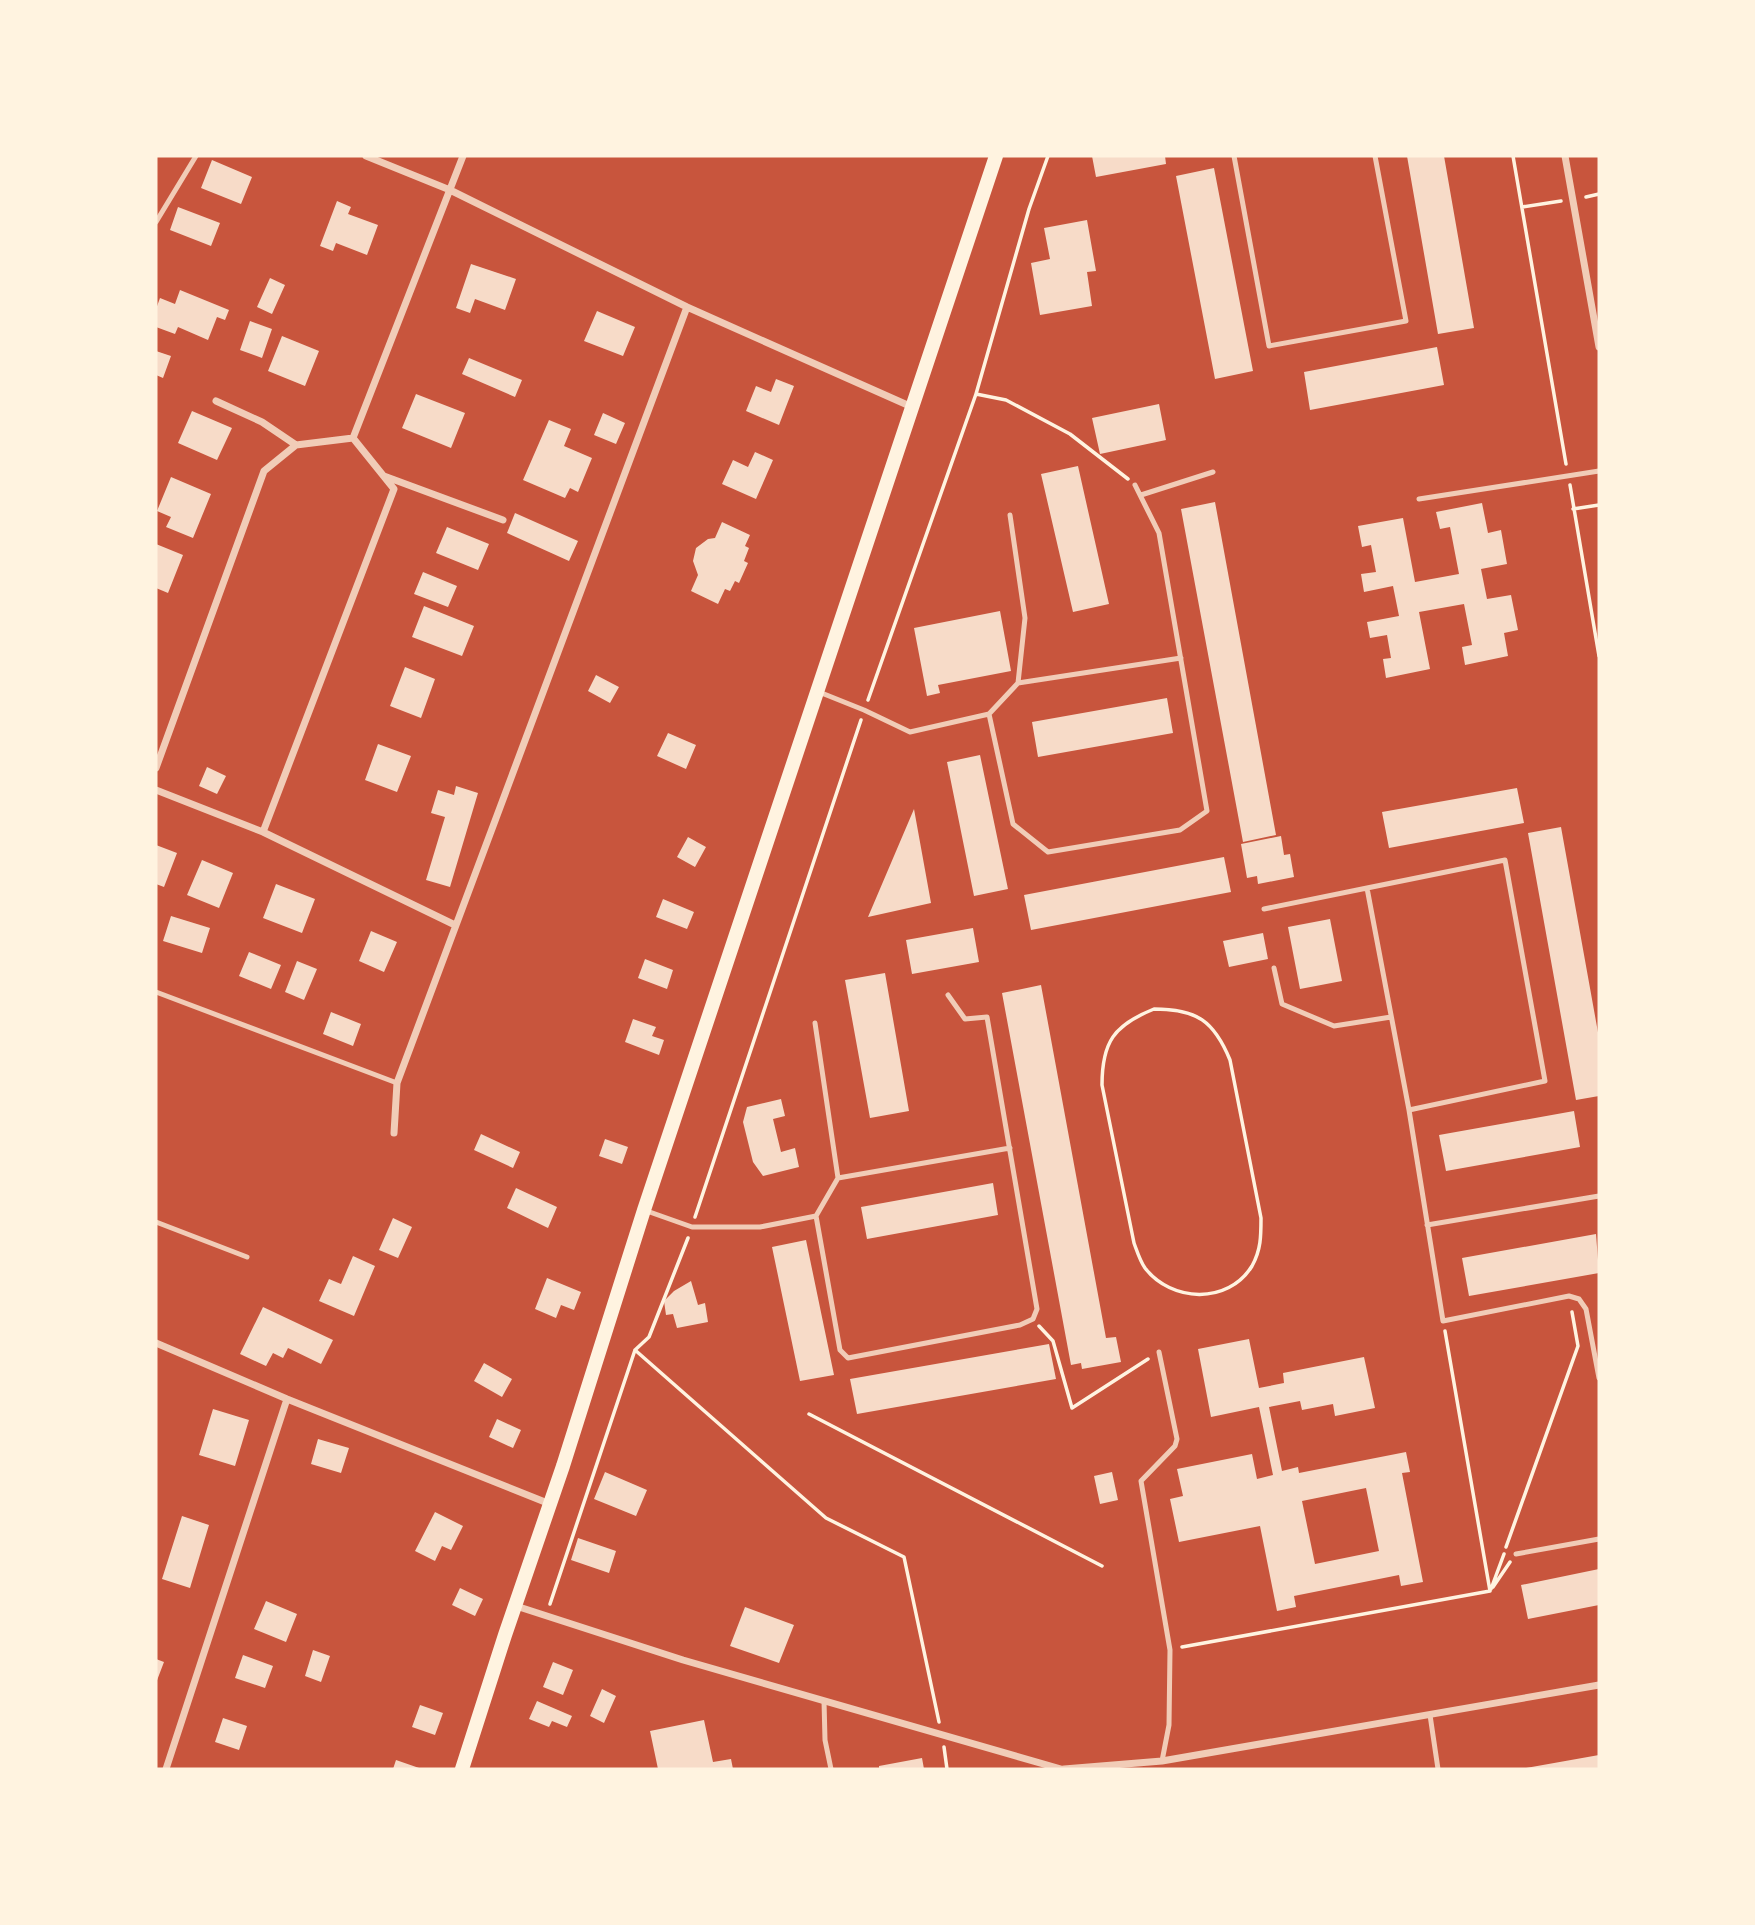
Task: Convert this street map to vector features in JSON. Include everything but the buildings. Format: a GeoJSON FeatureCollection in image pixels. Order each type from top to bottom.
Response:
{"type":"FeatureCollection","features":[{"type":"Feature","properties":{"kind":"main road"},"geometry":{"type":"LineString","coordinates":[[462,1769],[551,1504],[644,1210],[996,156]]}},
{"type":"Feature","properties":{"kind":"street"},"geometry":{"type":"LineString","coordinates":[[366,156],[450,190],[687,307],[912,407]]}},
{"type":"Feature","properties":{"kind":"street"},"geometry":{"type":"LineString","coordinates":[[353,438],[463,156]]}},
{"type":"Feature","properties":{"kind":"street"},"geometry":{"type":"LineString","coordinates":[[1565,156],[1599,347]]}},
{"type":"Feature","properties":{"kind":"street"},"geometry":{"type":"LineString","coordinates":[[394,1133],[397,1083],[687,307]]}},
{"type":"Feature","properties":{"kind":"street"},"geometry":{"type":"LineString","coordinates":[[216,401],[262,422],[296,445]]}},
{"type":"Feature","properties":{"kind":"street"},"geometry":{"type":"LineString","coordinates":[[156,768],[264,471],[296,445],[353,438]]}},
{"type":"Feature","properties":{"kind":"street"},"geometry":{"type":"LineString","coordinates":[[263,832],[394,489],[353,438]]}},
{"type":"Feature","properties":{"kind":"street"},"geometry":{"type":"LineString","coordinates":[[383,476],[503,520]]}},
{"type":"Feature","properties":{"kind":"street"},"geometry":{"type":"LineString","coordinates":[[156,790],[263,832],[455,925]]}},
{"type":"Feature","properties":{"kind":"street"},"geometry":{"type":"LineString","coordinates":[[156,1343],[551,1504]]}},
{"type":"Feature","properties":{"kind":"street"},"geometry":{"type":"LineString","coordinates":[[166,1769],[288,1399]]}},
{"type":"Feature","properties":{"kind":"street"},"geometry":{"type":"LineString","coordinates":[[516,1606],[683,1660],[1063,1769],[1162,1761],[1599,1685]]}},
{"type":"Feature","properties":{"kind":"lane"},"geometry":{"type":"LineString","coordinates":[[156,222],[197,156]]}},
{"type":"Feature","properties":{"kind":"lane"},"geometry":{"type":"LineString","coordinates":[[1234,156],[1269,346],[1406,321],[1375,156]]}},
{"type":"Feature","properties":{"kind":"lane"},"geometry":{"type":"LineString","coordinates":[[1419,499],[1599,471]]}},
{"type":"Feature","properties":{"kind":"lane"},"geometry":{"type":"LineString","coordinates":[[1141,495],[1213,472]]}},
{"type":"Feature","properties":{"kind":"lane"},"geometry":{"type":"LineString","coordinates":[[989,714],[1013,824],[1048,852],[1181,830],[1207,811],[1159,533],[1135,485]]}},
{"type":"Feature","properties":{"kind":"lane"},"geometry":{"type":"LineString","coordinates":[[819,692],[910,732],[989,714],[1018,683],[1025,618],[1010,515]]}},
{"type":"Feature","properties":{"kind":"lane"},"geometry":{"type":"LineString","coordinates":[[1018,683],[1181,658]]}},
{"type":"Feature","properties":{"kind":"lane"},"geometry":{"type":"LineString","coordinates":[[1264,909],[1505,860],[1545,1081],[1409,1110]]}},
{"type":"Feature","properties":{"kind":"lane"},"geometry":{"type":"LineString","coordinates":[[1367,888],[1409,1110],[1443,1321],[1569,1296],[1579,1299],[1586,1309],[1599,1378]]}},
{"type":"Feature","properties":{"kind":"lane"},"geometry":{"type":"LineString","coordinates":[[1273,968],[1282,1004],[1334,1026],[1391,1017]]}},
{"type":"Feature","properties":{"kind":"lane"},"geometry":{"type":"LineString","coordinates":[[156,992],[397,1083]]}},
{"type":"Feature","properties":{"kind":"lane"},"geometry":{"type":"LineString","coordinates":[[815,1023],[838,1178],[816,1216],[840,1350],[848,1358],[1020,1325],[1033,1319],[1037,1309],[987,1017],[965,1019],[948,995]]}},
{"type":"Feature","properties":{"kind":"lane"},"geometry":{"type":"LineString","coordinates":[[838,1178],[1010,1148]]}},
{"type":"Feature","properties":{"kind":"lane"},"geometry":{"type":"LineString","coordinates":[[1427,1225],[1599,1196]]}},
{"type":"Feature","properties":{"kind":"lane"},"geometry":{"type":"LineString","coordinates":[[644,1210],[692,1227],[760,1227],[816,1216]]}},
{"type":"Feature","properties":{"kind":"lane"},"geometry":{"type":"LineString","coordinates":[[156,1222],[247,1257]]}},
{"type":"Feature","properties":{"kind":"lane"},"geometry":{"type":"LineString","coordinates":[[1159,1352],[1177,1439],[1175,1446],[1141,1481],[1170,1650],[1169,1725],[1162,1761]]}},
{"type":"Feature","properties":{"kind":"lane"},"geometry":{"type":"LineString","coordinates":[[1516,1554],[1599,1539]]}},
{"type":"Feature","properties":{"kind":"lane"},"geometry":{"type":"LineString","coordinates":[[824,1702],[825,1740],[831,1769]]}},
{"type":"Feature","properties":{"kind":"lane"},"geometry":{"type":"LineString","coordinates":[[1430,1715],[1438,1769]]}},
{"type":"Feature","properties":{"kind":"path"},"geometry":{"type":"LineString","coordinates":[[546,1616],[635,1350],[649,1337],[692,1227],[864,710],[976,394],[1029,209],[1048,156]]}},
{"type":"Feature","properties":{"kind":"path"},"geometry":{"type":"LineString","coordinates":[[1513,156],[1599,656]]}},
{"type":"Feature","properties":{"kind":"path"},"geometry":{"type":"LineString","coordinates":[[976,394],[1006,400],[1070,434],[1135,485]]}},
{"type":"Feature","properties":{"kind":"path"},"geometry":{"type":"LineString","coordinates":[[1573,509],[1599,505]]}},
{"type":"Feature","properties":{"kind":"path"},"geometry":{"type":"LineString","coordinates":[[1154,1009],[1179,1009],[1203,1019],[1220,1037],[1230,1060],[1261,1218],[1261,1244],[1251,1267],[1234,1285],[1210,1295],[1185,1294],[1161,1285],[1144,1267],[1134,1243],[1102,1085],[1102,1060],[1112,1036],[1130,1018],[1154,1009]]}},
{"type":"Feature","properties":{"kind":"path"},"geometry":{"type":"LineString","coordinates":[[1490,1591],[1578,1346],[1569,1296]]}},
{"type":"Feature","properties":{"kind":"path"},"geometry":{"type":"LineString","coordinates":[[1033,1319],[1053,1341],[1072,1408],[1159,1352]]}},
{"type":"Feature","properties":{"kind":"path"},"geometry":{"type":"LineString","coordinates":[[1443,1321],[1490,1591]]}},
{"type":"Feature","properties":{"kind":"path"},"geometry":{"type":"LineString","coordinates":[[635,1350],[826,1518],[904,1558],[947,1769]]}},
{"type":"Feature","properties":{"kind":"path"},"geometry":{"type":"LineString","coordinates":[[809,1413],[1102,1566]]}},
{"type":"Feature","properties":{"kind":"path"},"geometry":{"type":"LineString","coordinates":[[1170,1650],[1490,1591],[1516,1554]]}}]}
